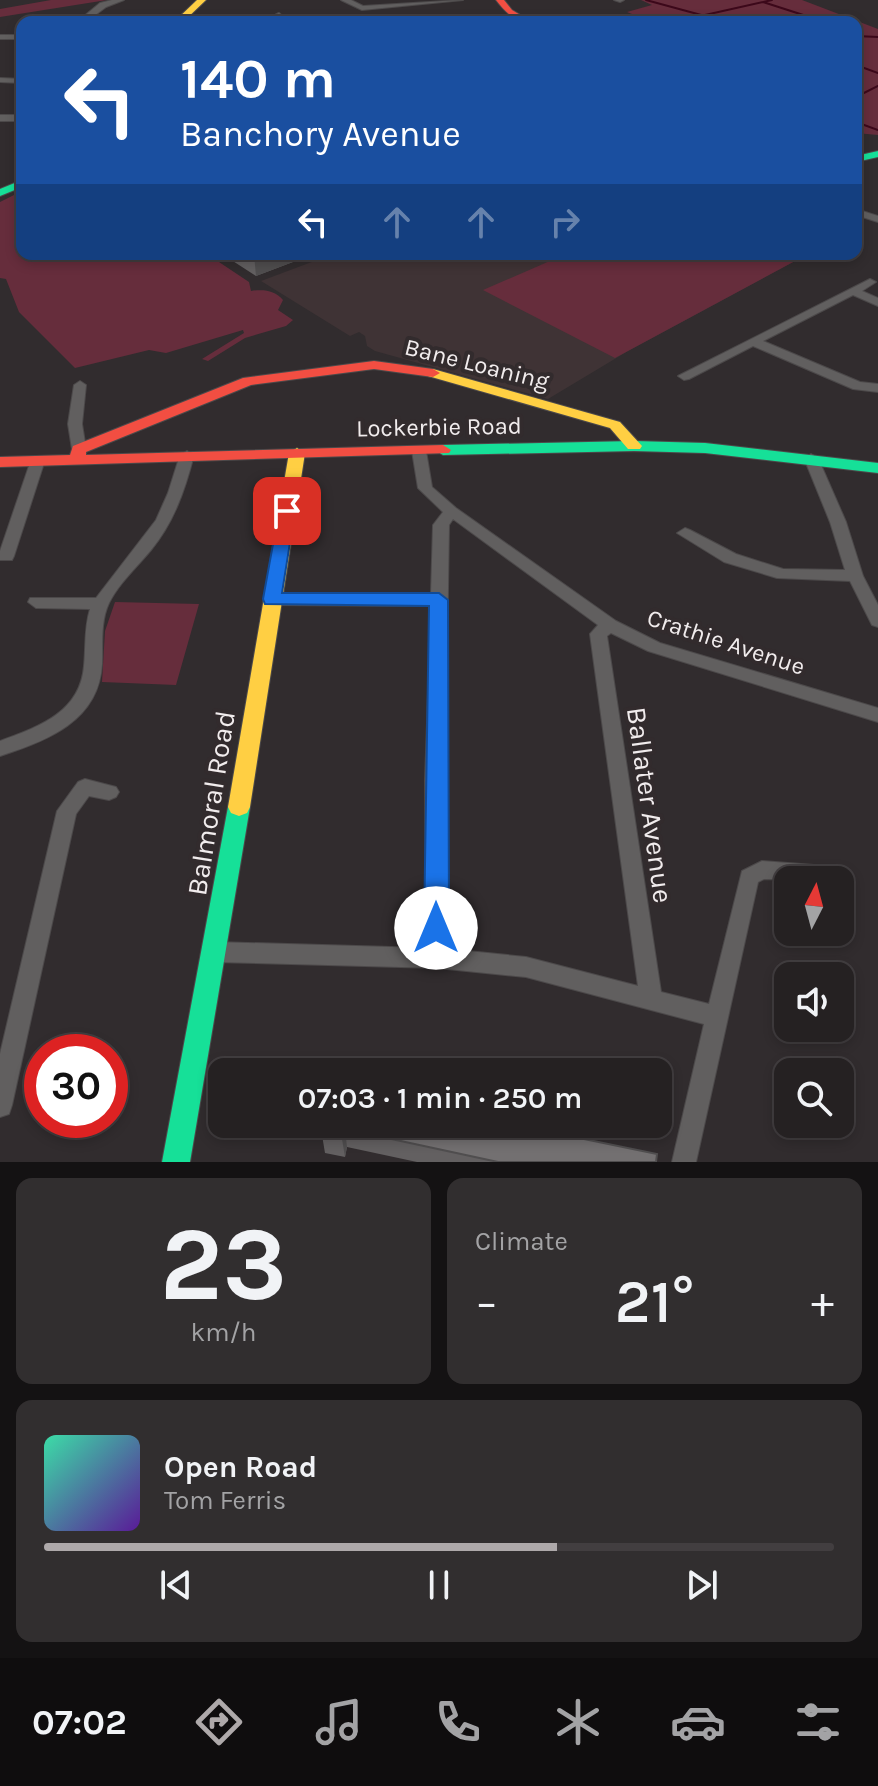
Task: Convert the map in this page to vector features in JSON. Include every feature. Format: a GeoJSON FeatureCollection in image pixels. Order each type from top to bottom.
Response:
{"type":"FeatureCollection","features":[{"type":"Feature","properties":{"kind":"street"},"geometry":{"type":"LineString","coordinates":[[86,16],[91,11],[120,0]]}},
{"type":"Feature","properties":{"kind":"street"},"geometry":{"type":"LineString","coordinates":[[185,16],[202,0]]}},
{"type":"Feature","properties":{"kind":"street"},"geometry":{"type":"LineString","coordinates":[[345,0],[358,11],[459,0]]}},
{"type":"Feature","properties":{"kind":"street"},"geometry":{"type":"LineString","coordinates":[[500,0],[517,16]]}},
{"type":"Feature","properties":{"kind":"street"},"geometry":{"type":"LineString","coordinates":[[410,5],[424,16]]}},
{"type":"Feature","properties":{"kind":"street"},"geometry":{"type":"LineString","coordinates":[[684,376],[870,282]]}},
{"type":"Feature","properties":{"kind":"street"},"geometry":{"type":"LineString","coordinates":[[853,291],[878,302]]}},
{"type":"Feature","properties":{"kind":"street"},"geometry":{"type":"LineString","coordinates":[[753,341],[858,386],[878,388]]}},
{"type":"Feature","properties":{"kind":"street","name":"Bane Loaning"},"geometry":{"type":"LineString","coordinates":[[78,453],[248,381],[374,365],[447,377],[615,425],[634,446]]}},
{"type":"Feature","properties":{"kind":"street"},"geometry":{"type":"LineString","coordinates":[[78,453],[75,424],[80,385]]}},
{"type":"Feature","properties":{"kind":"street","name":"Lockerbie Road"},"geometry":{"type":"LineString","coordinates":[[0,462],[78,453],[187,455],[634,446],[705,448],[878,468]]}},
{"type":"Feature","properties":{"kind":"street","name":"Crathie Avenue"},"geometry":{"type":"LineString","coordinates":[[419,451],[425,488],[451,511],[610,625],[654,647],[878,715]]}},
{"type":"Feature","properties":{"kind":"street","name":"Balmoral Road"},"geometry":{"type":"LineString","coordinates":[[176,1162],[215,952],[297,453]]}},
{"type":"Feature","properties":{"kind":"street"},"geometry":{"type":"LineString","coordinates":[[0,749],[43,732],[67,717],[83,700],[90,683],[92,648],[101,604],[158,530],[175,499],[187,455]]}},
{"type":"Feature","properties":{"kind":"street"},"geometry":{"type":"LineString","coordinates":[[811,458],[838,522],[855,576],[878,621]]}},
{"type":"Feature","properties":{"kind":"street"},"geometry":{"type":"LineString","coordinates":[[6,556],[38,460]]}},
{"type":"Feature","properties":{"kind":"street"},"geometry":{"type":"LineString","coordinates":[[437,958],[441,525],[451,511]]}},
{"type":"Feature","properties":{"kind":"street"},"geometry":{"type":"LineString","coordinates":[[685,533],[730,558],[783,574],[855,576]]}},
{"type":"Feature","properties":{"kind":"street"},"geometry":{"type":"LineString","coordinates":[[272,599],[439,600]]}},
{"type":"Feature","properties":{"kind":"street"},"geometry":{"type":"LineString","coordinates":[[36,602],[101,604]]}},
{"type":"Feature","properties":{"kind":"street","name":"Ballater Avenue"},"geometry":{"type":"LineString","coordinates":[[610,625],[598,634],[651,998]]}},
{"type":"Feature","properties":{"kind":"street"},"geometry":{"type":"LineString","coordinates":[[0,1105],[67,811],[85,787],[109,792]]}},
{"type":"Feature","properties":{"kind":"street"},"geometry":{"type":"LineString","coordinates":[[684,1162],[749,877],[762,870],[774,871]]}},
{"type":"Feature","properties":{"kind":"street"},"geometry":{"type":"LineString","coordinates":[[215,952],[437,958],[526,967],[717,1017]]}},
{"type":"Feature","properties":{"kind":"shaded area"},"geometry":{"type":"Polygon","coordinates":[[[51,0],[107,0],[0,17],[0,9],[51,0]]]}},
{"type":"Feature","properties":{"kind":"shaded area"},"geometry":{"type":"Polygon","coordinates":[[[641,0],[802,0],[844,16],[637,16],[627,12],[652,5],[641,0]]]}},
{"type":"Feature","properties":{"kind":"shaded area"},"geometry":{"type":"Polygon","coordinates":[[[862,23],[878,29],[878,135],[862,134],[862,23]]]}},
{"type":"Feature","properties":{"kind":"shaded area"},"geometry":{"type":"Polygon","coordinates":[[[16,194],[16,260],[216,260],[249,282],[251,291],[268,291],[280,297],[283,300],[278,310],[293,320],[286,326],[245,338],[208,361],[202,359],[244,333],[243,330],[166,353],[149,350],[75,368],[19,312],[6,279],[0,278],[0,202],[16,194]]]}},
{"type":"Feature","properties":{"kind":"shaded area"},"geometry":{"type":"Polygon","coordinates":[[[317,260],[797,260],[628,351],[548,399],[375,351],[367,346],[365,336],[359,332],[350,336],[261,281],[317,260]]]}},
{"type":"Feature","properties":{"kind":"shaded area"},"geometry":{"type":"Polygon","coordinates":[[[552,260],[797,260],[615,358],[483,290],[552,260]]]}},
{"type":"Feature","properties":{"kind":"shaded area"},"geometry":{"type":"Polygon","coordinates":[[[115,602],[199,604],[176,685],[102,682],[105,631],[115,602]]]}},
{"type":"Feature","properties":{"kind":"building"},"geometry":{"type":"Polygon","coordinates":[[[387,1138],[579,1138],[657,1154],[656,1162],[498,1162],[387,1138]]]}},
{"type":"Feature","properties":{"kind":"waterway"},"geometry":{"type":"LineString","coordinates":[[646,0],[705,16]]}},
{"type":"Feature","properties":{"kind":"waterway"},"geometry":{"type":"LineString","coordinates":[[763,2],[772,0]]}},
{"type":"Feature","properties":{"kind":"waterway"},"geometry":{"type":"LineString","coordinates":[[705,15],[763,2]]}},
{"type":"Feature","properties":{"kind":"waterway"},"geometry":{"type":"LineString","coordinates":[[763,2],[806,16]]}},
{"type":"Feature","properties":{"kind":"waterway"},"geometry":{"type":"LineString","coordinates":[[862,36],[878,37]]}},
{"type":"Feature","properties":{"kind":"waterway"},"geometry":{"type":"LineString","coordinates":[[862,67],[878,73]]}},
{"type":"Feature","properties":{"kind":"waterway"},"geometry":{"type":"LineString","coordinates":[[862,94],[878,86]]}},
{"type":"Feature","properties":{"kind":"waterway"},"geometry":{"type":"LineString","coordinates":[[862,124],[878,130]]}},
{"type":"Feature","properties":{"kind":"traffic: fast"},"geometry":{"type":"LineString","coordinates":[[862,158],[878,154]]}},
{"type":"Feature","properties":{"kind":"traffic: fast"},"geometry":{"type":"LineString","coordinates":[[0,193],[16,186]]}},
{"type":"Feature","properties":{"kind":"traffic: fast"},"geometry":{"type":"LineString","coordinates":[[443,450],[634,446],[705,448],[878,468]]}},
{"type":"Feature","properties":{"kind":"traffic: fast"},"geometry":{"type":"LineString","coordinates":[[176,1162],[239,807]]}},
{"type":"Feature","properties":{"kind":"traffic: slow"},"geometry":{"type":"LineString","coordinates":[[185,16],[202,0]]}},
{"type":"Feature","properties":{"kind":"traffic: slow"},"geometry":{"type":"LineString","coordinates":[[433,373],[615,425],[634,446]]}},
{"type":"Feature","properties":{"kind":"traffic: slow"},"geometry":{"type":"LineString","coordinates":[[239,807],[297,453]]}},
{"type":"Feature","properties":{"kind":"traffic: jam"},"geometry":{"type":"LineString","coordinates":[[500,0],[517,16]]}},
{"type":"Feature","properties":{"kind":"traffic: jam"},"geometry":{"type":"LineString","coordinates":[[77,458],[79,449],[248,381],[374,365],[433,373]]}},
{"type":"Feature","properties":{"kind":"traffic: jam"},"geometry":{"type":"LineString","coordinates":[[0,462],[443,450]]}},
{"type":"Feature","properties":{"kind":"route"},"geometry":{"type":"LineString","coordinates":[[287,511],[272,599],[439,600],[436,928]]}}]}
